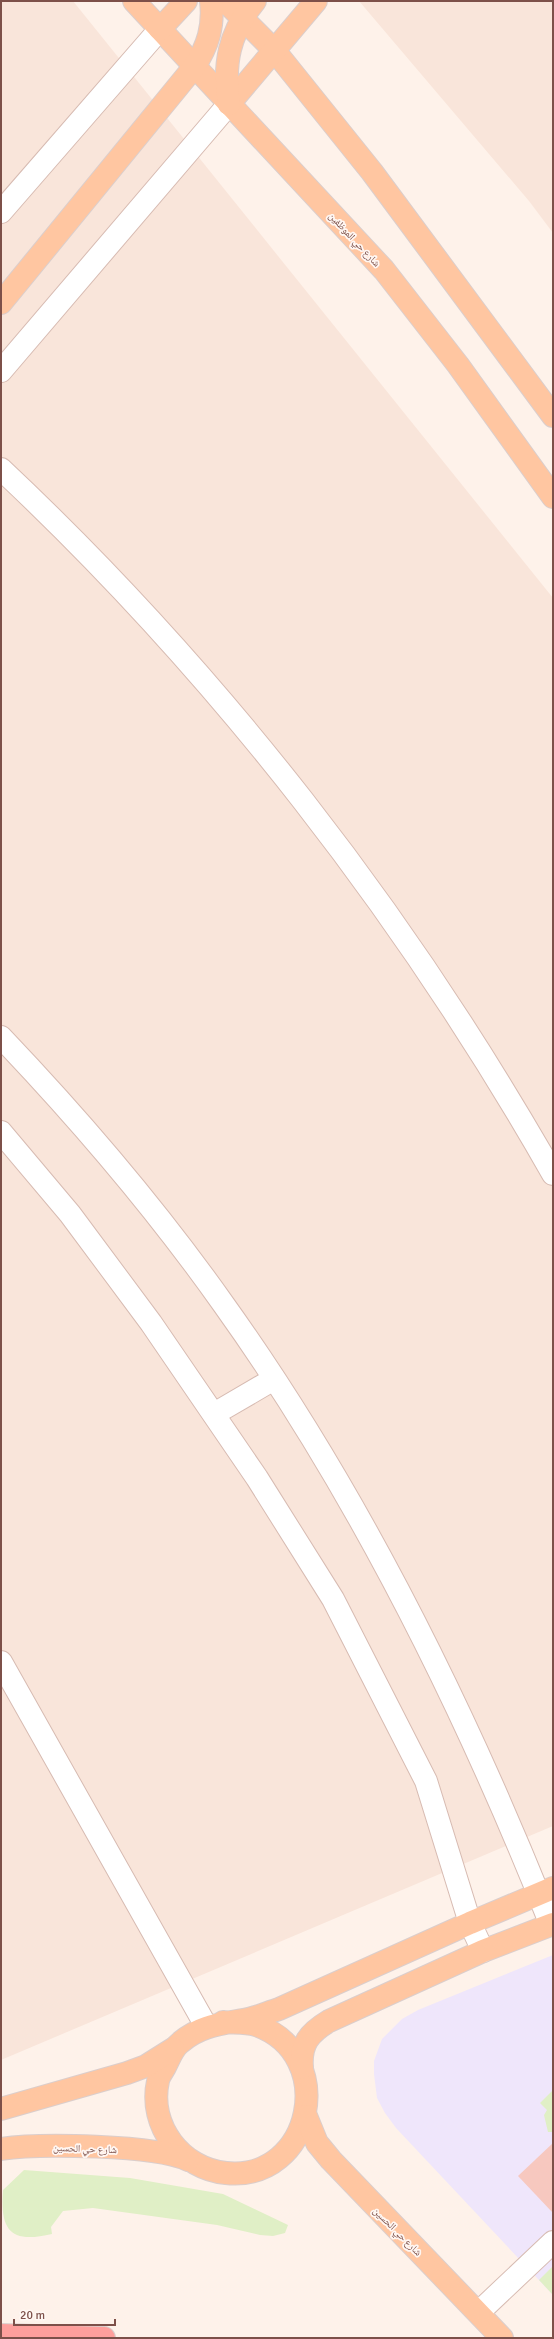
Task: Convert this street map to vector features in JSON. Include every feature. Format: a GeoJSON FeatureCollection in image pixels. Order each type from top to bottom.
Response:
{"type":"FeatureCollection","features":[{"type":"Feature","properties":{"kind":"highway"},"geometry":{"type":"LineString","coordinates":[[1,2335],[104,2338]]}},
{"type":"Feature","properties":{"kind":"main road","name":"شارع حي الموظفين"},"geometry":{"type":"LineString","coordinates":[[134,1],[384,270],[458,365],[553,497]]}},
{"type":"Feature","properties":{"kind":"main road"},"geometry":{"type":"LineString","coordinates":[[160,29],[186,1]]}},
{"type":"Feature","properties":{"kind":"main road"},"geometry":{"type":"LineString","coordinates":[[1,303],[194,67],[208,40],[212,25],[211,1]]}},
{"type":"Feature","properties":{"kind":"main road"},"geometry":{"type":"LineString","coordinates":[[225,1],[248,9],[274,50],[372,172],[553,416]]}},
{"type":"Feature","properties":{"kind":"main road"},"geometry":{"type":"LineString","coordinates":[[230,104],[316,1]]}},
{"type":"Feature","properties":{"kind":"main road"},"geometry":{"type":"LineString","coordinates":[[230,104],[227,86],[228,57],[234,33],[248,9]]}},
{"type":"Feature","properties":{"kind":"main road"},"geometry":{"type":"LineString","coordinates":[[1,2109],[127,2073],[146,2066],[174,2048],[195,2031],[215,2024],[248,2019],[279,2008],[470,1922],[546,1891]]}},
{"type":"Feature","properties":{"kind":"main road"},"geometry":{"type":"LineString","coordinates":[[306,2116],[308,2092],[302,2068],[302,2050],[309,2036],[316,2029],[364,2004],[483,1951],[552,1925]]}},
{"type":"Feature","properties":{"kind":"main road"},"geometry":{"type":"LineString","coordinates":[[215,2024],[256,2025],[283,2042],[302,2068]]}},
{"type":"Feature","properties":{"kind":"main road"},"geometry":{"type":"LineString","coordinates":[[174,2048],[158,2080],[156,2104],[162,2127],[174,2146],[191,2162]]}},
{"type":"Feature","properties":{"kind":"main road","name":"شارع حي الحسين"},"geometry":{"type":"LineString","coordinates":[[1,2150],[31,2146],[153,2152],[175,2155],[213,2172],[237,2174],[260,2169],[281,2156],[296,2138],[306,2116]]}},
{"type":"Feature","properties":{"kind":"main road","name":"شارع حي الحسين"},"geometry":{"type":"LineString","coordinates":[[306,2116],[317,2143],[331,2160],[479,2312],[502,2338]]}},
{"type":"Feature","properties":{"kind":"street"},"geometry":{"type":"LineString","coordinates":[[1,212],[160,29]]}},
{"type":"Feature","properties":{"kind":"street"},"geometry":{"type":"LineString","coordinates":[[1,371],[230,104]]}},
{"type":"Feature","properties":{"kind":"street"},"geometry":{"type":"LineString","coordinates":[[1,469],[100,567],[169,641],[300,797],[361,877],[420,960],[476,1045],[553,1174]]}},
{"type":"Feature","properties":{"kind":"street"},"geometry":{"type":"LineString","coordinates":[[1,1037],[107,1154],[183,1248],[226,1307],[274,1378],[359,1517],[419,1629],[546,1891],[552,1925]]}},
{"type":"Feature","properties":{"kind":"street"},"geometry":{"type":"LineString","coordinates":[[1,1132],[70,1214],[151,1323],[214,1414],[294,1536],[333,1599],[426,1781],[470,1922],[483,1951]]}},
{"type":"Feature","properties":{"kind":"street"},"geometry":{"type":"LineString","coordinates":[[214,1414],[274,1378]]}},
{"type":"Feature","properties":{"kind":"street"},"geometry":{"type":"LineString","coordinates":[[1,1662],[215,2024]]}},
{"type":"Feature","properties":{"kind":"street"},"geometry":{"type":"LineString","coordinates":[[479,2312],[553,2242]]}},
{"type":"Feature","properties":{"kind":"shaded area"},"geometry":{"type":"Polygon","coordinates":[[[1,1],[73,1],[553,598],[553,1826],[1,2060],[1,1]]]}},
{"type":"Feature","properties":{"kind":"shaded area"},"geometry":{"type":"Polygon","coordinates":[[[359,1],[553,1],[553,233],[529,201],[359,1]]]}},
{"type":"Feature","properties":{"kind":"shaded area"},"geometry":{"type":"Polygon","coordinates":[[[553,1955],[553,2295],[396,2128],[385,2113],[377,2098],[374,2061],[382,2039],[402,2019],[418,2010],[553,1955]]]}},
{"type":"Feature","properties":{"kind":"green space"},"geometry":{"type":"Polygon","coordinates":[[[553,2090],[553,2132],[548,2132],[544,2115],[547,2110],[540,2103],[553,2090]]]}},
{"type":"Feature","properties":{"kind":"green space"},"geometry":{"type":"Polygon","coordinates":[[[24,2170],[130,2178],[223,2194],[288,2225],[285,2233],[273,2236],[260,2235],[217,2225],[93,2208],[63,2211],[51,2227],[52,2234],[38,2237],[26,2237],[17,2235],[11,2231],[6,2224],[3,2215],[3,2190],[24,2170]]]}},
{"type":"Feature","properties":{"kind":"green space"},"geometry":{"type":"Polygon","coordinates":[[[553,2266],[553,2295],[539,2280],[553,2266]]]}},
{"type":"Feature","properties":{"kind":"building"},"geometry":{"type":"Polygon","coordinates":[[[553,2143],[553,2213],[518,2176],[553,2143]]]}}]}
